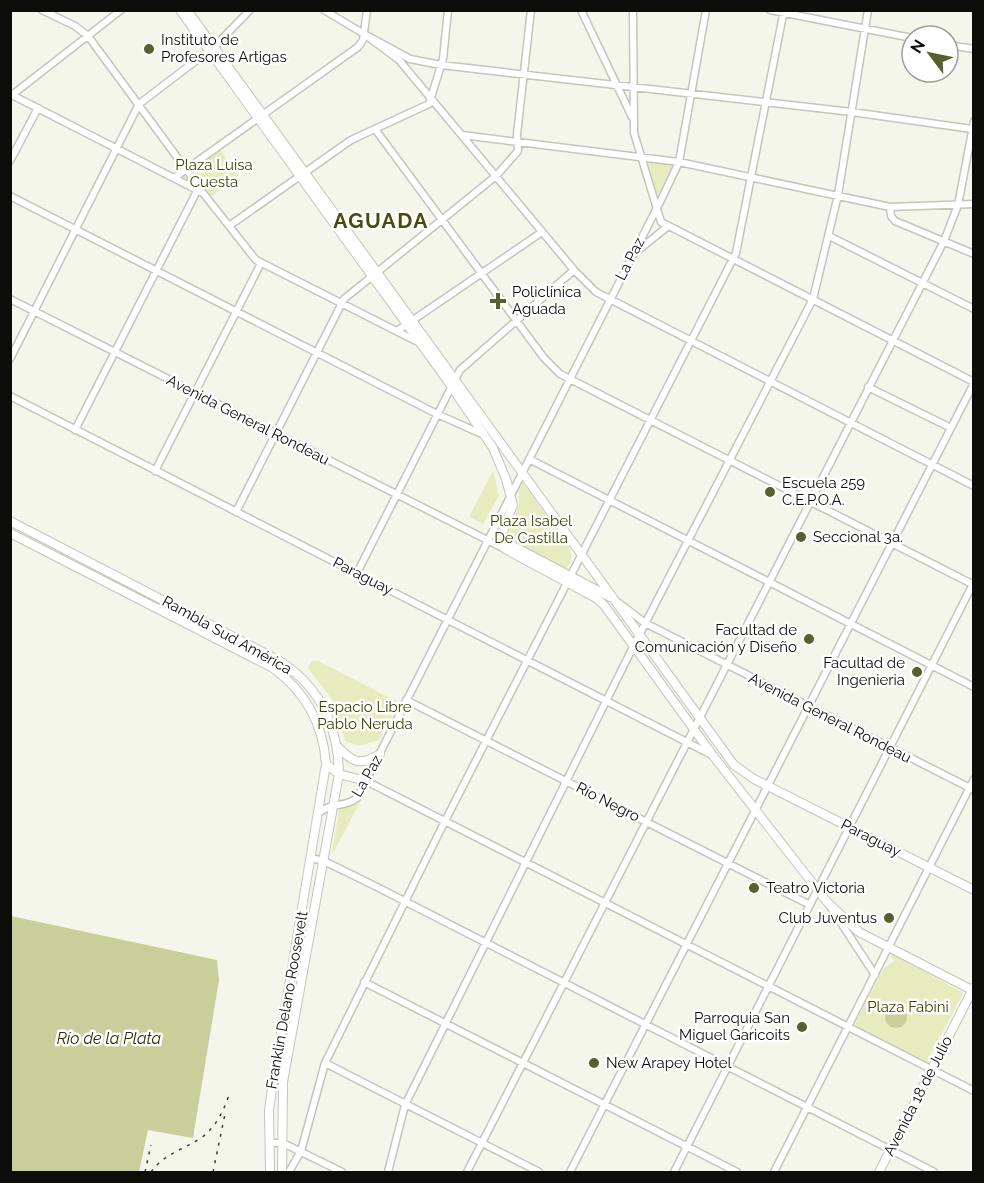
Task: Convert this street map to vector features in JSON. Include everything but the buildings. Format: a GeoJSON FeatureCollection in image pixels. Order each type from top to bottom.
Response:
{"type":"FeatureCollection","features":[{"type":"Feature","properties":{"kind":"main road"},"geometry":{"type":"LineString","coordinates":[[180,10],[260,116],[453,384],[499,460],[511,493]]}},
{"type":"Feature","properties":{"kind":"main road"},"geometry":{"type":"LineString","coordinates":[[187,10],[211,49]]}},
{"type":"Feature","properties":{"kind":"main road"},"geometry":{"type":"LineString","coordinates":[[409,322],[420,343],[453,384]]}},
{"type":"Feature","properties":{"kind":"main road","name":"Paraguay"},"geometry":{"type":"LineString","coordinates":[[453,384],[522,472],[734,765],[768,786],[974,890]]}},
{"type":"Feature","properties":{"kind":"main road","name":"La Paz"},"geometry":{"type":"LineString","coordinates":[[500,539],[513,509],[511,493]]}},
{"type":"Feature","properties":{"kind":"main road","name":"Rambla Sud América"},"geometry":{"type":"LineString","coordinates":[[10,521],[291,668],[309,684],[325,708],[337,746],[339,774],[324,861]]}},
{"type":"Feature","properties":{"kind":"main road","name":"Rambla Sud América"},"geometry":{"type":"LineString","coordinates":[[10,533],[273,668],[287,678],[314,714],[323,741],[326,764],[311,858]]}},
{"type":"Feature","properties":{"kind":"main road"},"geometry":{"type":"LineString","coordinates":[[500,539],[505,549]]}},
{"type":"Feature","properties":{"kind":"main road","name":"Avenida General Rondeau"},"geometry":{"type":"LineString","coordinates":[[500,539],[569,578]]}},
{"type":"Feature","properties":{"kind":"main road","name":"Avenida General Rondeau"},"geometry":{"type":"LineString","coordinates":[[505,549],[615,600]]}},
{"type":"Feature","properties":{"kind":"main road"},"geometry":{"type":"LineString","coordinates":[[569,578],[604,605],[714,757],[828,903],[853,928],[973,989]]}},
{"type":"Feature","properties":{"kind":"main road"},"geometry":{"type":"LineString","coordinates":[[337,746],[347,758],[358,763],[363,763],[380,754]]}},
{"type":"Feature","properties":{"kind":"main road"},"geometry":{"type":"LineString","coordinates":[[326,764],[339,774],[366,781]]}},
{"type":"Feature","properties":{"kind":"main road","name":"Franklin Delano Roosevelt"},"geometry":{"type":"LineString","coordinates":[[270,1173],[269,1110],[311,858]]}},
{"type":"Feature","properties":{"kind":"main road","name":"Franklin Delano Roosevelt"},"geometry":{"type":"LineString","coordinates":[[282,1173],[283,1082],[324,861]]}},
{"type":"Feature","properties":{"kind":"main road","name":"Avenida 18 de Julio"},"geometry":{"type":"LineString","coordinates":[[879,1173],[973,989]]}},
{"type":"Feature","properties":{"kind":"street"},"geometry":{"type":"LineString","coordinates":[[42,10],[88,36],[201,191],[251,255],[261,263],[420,343]]}},
{"type":"Feature","properties":{"kind":"street"},"geometry":{"type":"LineString","coordinates":[[122,10],[11,94],[201,191]]}},
{"type":"Feature","properties":{"kind":"street"},"geometry":{"type":"LineString","coordinates":[[10,359],[139,104],[211,49],[250,10]]}},
{"type":"Feature","properties":{"kind":"street"},"geometry":{"type":"LineString","coordinates":[[324,10],[364,34],[399,60],[589,286],[610,299],[974,486]]}},
{"type":"Feature","properties":{"kind":"street"},"geometry":{"type":"LineString","coordinates":[[174,178],[358,47],[364,34],[367,10]]}},
{"type":"Feature","properties":{"kind":"street"},"geometry":{"type":"LineString","coordinates":[[229,226],[351,140],[426,106],[432,99],[441,65],[448,10]]}},
{"type":"Feature","properties":{"kind":"street"},"geometry":{"type":"LineString","coordinates":[[236,512],[346,297],[496,176],[518,151],[517,134],[531,10]]}},
{"type":"Feature","properties":{"kind":"street"},"geometry":{"type":"LineString","coordinates":[[581,10],[634,120]]}},
{"type":"Feature","properties":{"kind":"street"},"geometry":{"type":"LineString","coordinates":[[570,1173],[974,383],[813,299],[667,227],[658,217],[634,133],[633,10]]}},
{"type":"Feature","properties":{"kind":"street","name":"La Paz"},"geometry":{"type":"LineString","coordinates":[[320,812],[334,805],[352,802],[366,781],[446,618],[680,162],[706,10]]}},
{"type":"Feature","properties":{"kind":"street"},"geometry":{"type":"LineString","coordinates":[[770,10],[900,36]]}},
{"type":"Feature","properties":{"kind":"street"},"geometry":{"type":"LineString","coordinates":[[388,1173],[405,1105],[645,623],[813,299],[838,195],[868,10]]}},
{"type":"Feature","properties":{"kind":"street"},"geometry":{"type":"LineString","coordinates":[[289,1173],[301,1151],[325,1063],[364,982],[689,340],[736,253],[784,12]]}},
{"type":"Feature","properties":{"kind":"street"},"geometry":{"type":"LineString","coordinates":[[364,34],[372,36],[410,59],[441,65],[766,105],[852,112],[972,129]]}},
{"type":"Feature","properties":{"kind":"street"},"geometry":{"type":"LineString","coordinates":[[10,161],[38,108]]}},
{"type":"Feature","properties":{"kind":"street"},"geometry":{"type":"LineString","coordinates":[[467,1173],[944,241],[958,205],[974,121]]}},
{"type":"Feature","properties":{"kind":"street"},"geometry":{"type":"LineString","coordinates":[[375,129],[550,365],[569,379],[973,584],[674,1173]]}},
{"type":"Feature","properties":{"kind":"street"},"geometry":{"type":"LineString","coordinates":[[461,135],[641,155],[752,175],[890,207],[974,204]]}},
{"type":"Feature","properties":{"kind":"street"},"geometry":{"type":"LineString","coordinates":[[75,430],[156,270],[201,191]]}},
{"type":"Feature","properties":{"kind":"street"},"geometry":{"type":"LineString","coordinates":[[10,196],[437,414],[484,435]]}},
{"type":"Feature","properties":{"kind":"street"},"geometry":{"type":"LineString","coordinates":[[890,207],[891,216],[895,221],[974,254]]}},
{"type":"Feature","properties":{"kind":"street"},"geometry":{"type":"LineString","coordinates":[[632,256],[667,227]]}},
{"type":"Feature","properties":{"kind":"street"},"geometry":{"type":"LineString","coordinates":[[397,331],[542,232]]}},
{"type":"Feature","properties":{"kind":"street"},"geometry":{"type":"LineString","coordinates":[[829,236],[974,309]]}},
{"type":"Feature","properties":{"kind":"street"},"geometry":{"type":"LineString","coordinates":[[155,471],[261,263]]}},
{"type":"Feature","properties":{"kind":"street"},"geometry":{"type":"LineString","coordinates":[[357,573],[437,414],[463,368],[510,329],[516,321],[574,270]]}},
{"type":"Feature","properties":{"kind":"street","name":"Avenida General Rondeau"},"geometry":{"type":"LineString","coordinates":[[10,299],[396,496],[505,549]]}},
{"type":"Feature","properties":{"kind":"street"},"geometry":{"type":"LineString","coordinates":[[868,387],[951,428]]}},
{"type":"Feature","properties":{"kind":"street","name":"Paraguay"},"geometry":{"type":"LineString","coordinates":[[10,396],[714,757]]}},
{"type":"Feature","properties":{"kind":"street"},"geometry":{"type":"LineString","coordinates":[[529,459],[974,687]]}},
{"type":"Feature","properties":{"kind":"street"},"geometry":{"type":"LineString","coordinates":[[486,540],[500,539]]}},
{"type":"Feature","properties":{"kind":"street","name":"Avenida General Rondeau"},"geometry":{"type":"LineString","coordinates":[[615,600],[645,623],[971,789]]}},
{"type":"Feature","properties":{"kind":"street","name":"Río Negro"},"geometry":{"type":"LineString","coordinates":[[406,700],[810,905]]}},
{"type":"Feature","properties":{"kind":"street"},"geometry":{"type":"LineString","coordinates":[[774,1173],[928,867],[971,789],[974,779]]}},
{"type":"Feature","properties":{"kind":"street"},"geometry":{"type":"LineString","coordinates":[[366,781],[974,1091]]}},
{"type":"Feature","properties":{"kind":"street"},"geometry":{"type":"LineString","coordinates":[[311,858],[324,861],[361,879],[934,1173]]}},
{"type":"Feature","properties":{"kind":"street"},"geometry":{"type":"LineString","coordinates":[[828,903],[831,912],[875,975]]}},
{"type":"Feature","properties":{"kind":"street"},"geometry":{"type":"LineString","coordinates":[[364,982],[737,1173]]}},
{"type":"Feature","properties":{"kind":"street"},"geometry":{"type":"LineString","coordinates":[[325,1063],[540,1173]]}},
{"type":"Feature","properties":{"kind":"street"},"geometry":{"type":"LineString","coordinates":[[270,1143],[284,1143],[342,1173]]}},
{"type":"Feature","properties":{"kind":"green space","name":"Plaza Luisa Cuesta"},"geometry":{"type":"Polygon","coordinates":[[[219,148],[239,175],[212,196],[181,178],[219,148]]]}},
{"type":"Feature","properties":{"kind":"green space"},"geometry":{"type":"Polygon","coordinates":[[[648,161],[673,164],[659,193],[656,192],[648,161]]]}},
{"type":"Feature","properties":{"kind":"green space"},"geometry":{"type":"Polygon","coordinates":[[[493,471],[499,495],[483,524],[469,517],[493,471]]]}},
{"type":"Feature","properties":{"kind":"green space","name":"Plaza Isabel De Castilla"},"geometry":{"type":"Polygon","coordinates":[[[523,483],[571,550],[571,561],[566,569],[506,538],[519,505],[519,491],[523,483]]]}},
{"type":"Feature","properties":{"kind":"green space","name":"Espacio Libre Pablo Neruda"},"geometry":{"type":"Polygon","coordinates":[[[311,661],[318,661],[396,701],[397,707],[379,740],[359,746],[345,741],[334,702],[308,668],[311,661]]]}},
{"type":"Feature","properties":{"kind":"green space"},"geometry":{"type":"Polygon","coordinates":[[[360,803],[333,853],[339,810],[360,803]]]}},
{"type":"Feature","properties":{"kind":"green space","name":"Plaza Fabini"},"geometry":{"type":"Polygon","coordinates":[[[893,954],[963,993],[927,1062],[857,1028],[855,1024],[884,968],[894,961],[891,957],[893,954]]]}},
{"type":"Feature","properties":{"kind":"water","name":"Río de la Plata"},"geometry":{"type":"Polygon","coordinates":[[[11,916],[217,960],[219,980],[193,1138],[148,1130],[139,1172],[11,1172],[11,916]]]}},
{"type":"Feature","properties":{"kind":"water"},"geometry":{"type":"Polygon","coordinates":[[[896,1006],[904,1009],[907,1017],[904,1025],[896,1028],[888,1025],[885,1017],[888,1009],[896,1006]]]}},
{"type":"Feature","properties":{"kind":"railway"},"geometry":{"type":"LineString","coordinates":[[151,1172],[168,1156],[206,1134],[218,1119],[229,1095]]}},
{"type":"Feature","properties":{"kind":"railway"},"geometry":{"type":"LineString","coordinates":[[213,1172],[225,1114]]}},
{"type":"Feature","properties":{"kind":"railway"},"geometry":{"type":"LineString","coordinates":[[145,1172],[151,1145]]}},
{"type":"Feature","properties":{"kind":"place","name":"Instituto de Profesores Artigas"},"geometry":{"type":"Point","coordinates":[149,49]}},
{"type":"Feature","properties":{"kind":"place","name":"Policlínica Aguada"},"geometry":{"type":"Point","coordinates":[498,301]}},
{"type":"Feature","properties":{"kind":"place","name":"Escuela 259 C.E.P.O.A."},"geometry":{"type":"Point","coordinates":[770,492]}},
{"type":"Feature","properties":{"kind":"place","name":"Seccional 3a."},"geometry":{"type":"Point","coordinates":[801,537]}},
{"type":"Feature","properties":{"kind":"place","name":"Facultad de Comunicación y Diseño"},"geometry":{"type":"Point","coordinates":[809,639]}},
{"type":"Feature","properties":{"kind":"place","name":"Facultad de Ingenieria"},"geometry":{"type":"Point","coordinates":[917,672]}},
{"type":"Feature","properties":{"kind":"place","name":"Teatro Victoria"},"geometry":{"type":"Point","coordinates":[754,888]}},
{"type":"Feature","properties":{"kind":"place","name":"Club Juventus"},"geometry":{"type":"Point","coordinates":[889,918]}},
{"type":"Feature","properties":{"kind":"place","name":"Parroquia San Miguel Garicoits"},"geometry":{"type":"Point","coordinates":[802,1027]}},
{"type":"Feature","properties":{"kind":"place","name":"New Arapey Hotel"},"geometry":{"type":"Point","coordinates":[594,1063]}},
{"type":"Feature","properties":{"kind":"district","name":"AGUADA"},"geometry":{"type":"Point","coordinates":[381,220]}}]}
